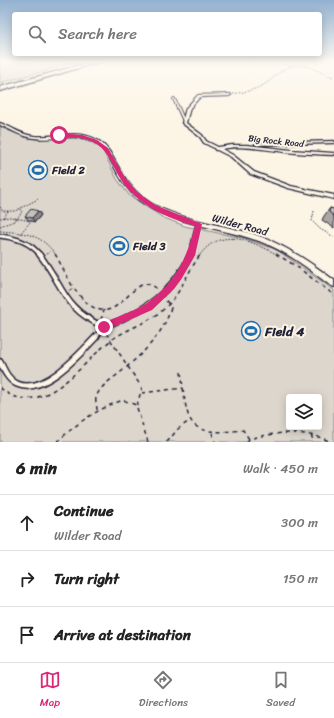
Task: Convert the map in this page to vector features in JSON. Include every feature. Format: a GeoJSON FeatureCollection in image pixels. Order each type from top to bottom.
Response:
{"type":"FeatureCollection","features":[{"type":"Feature","properties":{"kind":"highway"},"geometry":{"type":"LineString","coordinates":[[0,89],[23,83]]}},
{"type":"Feature","properties":{"kind":"street"},"geometry":{"type":"LineString","coordinates":[[229,95],[199,96],[188,108],[184,121],[188,128],[216,149],[232,156],[252,173],[275,182],[317,194],[334,197]]}},
{"type":"Feature","properties":{"kind":"street","name":"Wilder Road"},"geometry":{"type":"LineString","coordinates":[[0,124],[25,136],[70,135],[95,141],[106,149],[122,177],[135,193],[152,207],[176,218],[198,224],[232,230],[263,240],[296,256],[334,284]]}},
{"type":"Feature","properties":{"kind":"street"},"geometry":{"type":"LineString","coordinates":[[247,145],[334,142]]}},
{"type":"Feature","properties":{"kind":"street","name":"Big Rock Road"},"geometry":{"type":"LineString","coordinates":[[216,149],[227,146],[247,145],[278,150],[334,154]]}},
{"type":"Feature","properties":{"kind":"lane"},"geometry":{"type":"LineString","coordinates":[[174,99],[184,121]]}},
{"type":"Feature","properties":{"kind":"lane"},"geometry":{"type":"LineString","coordinates":[[0,362],[8,376],[18,386],[32,386],[47,380],[63,369],[83,351],[104,327],[149,307],[162,295],[180,275],[191,255],[198,224]]}},
{"type":"Feature","properties":{"kind":"lane"},"geometry":{"type":"LineString","coordinates":[[0,236],[16,239],[36,250],[42,257],[71,305],[82,316],[104,327]]}},
{"type":"Feature","properties":{"kind":"path"},"geometry":{"type":"LineString","coordinates":[[229,95],[250,91],[267,83]]}},
{"type":"Feature","properties":{"kind":"path"},"geometry":{"type":"LineString","coordinates":[[0,207],[3,211],[19,209],[38,199]]}},
{"type":"Feature","properties":{"kind":"path"},"geometry":{"type":"LineString","coordinates":[[0,226],[18,219],[22,212],[19,209]]}},
{"type":"Feature","properties":{"kind":"path"},"geometry":{"type":"LineString","coordinates":[[4,218],[8,211]]}},
{"type":"Feature","properties":{"kind":"path"},"geometry":{"type":"LineString","coordinates":[[314,211],[312,221],[320,230],[334,237]]}},
{"type":"Feature","properties":{"kind":"path"},"geometry":{"type":"LineString","coordinates":[[0,218],[18,219],[31,222],[16,239]]}},
{"type":"Feature","properties":{"kind":"path"},"geometry":{"type":"LineString","coordinates":[[0,231],[37,237],[53,250],[82,297],[98,309],[104,310],[119,307],[132,290],[143,283],[152,284],[169,304],[171,308],[167,322],[147,347],[102,390],[96,398],[97,410]]}},
{"type":"Feature","properties":{"kind":"path"},"geometry":{"type":"LineString","coordinates":[[0,388],[6,394],[17,398],[28,399],[40,396],[73,376],[111,340],[118,335],[133,330],[169,304],[182,288],[204,247],[212,242],[222,239],[248,242],[279,255],[294,264],[334,295]]}},
{"type":"Feature","properties":{"kind":"path"},"geometry":{"type":"LineString","coordinates":[[42,257],[53,250]]}},
{"type":"Feature","properties":{"kind":"path"},"geometry":{"type":"LineString","coordinates":[[99,325],[104,310]]}},
{"type":"Feature","properties":{"kind":"path"},"geometry":{"type":"LineString","coordinates":[[104,327],[142,388],[136,405],[148,442]]}},
{"type":"Feature","properties":{"kind":"path"},"geometry":{"type":"LineString","coordinates":[[181,372],[189,421],[195,428],[212,433],[243,430],[249,439]]}},
{"type":"Feature","properties":{"kind":"path"},"geometry":{"type":"LineString","coordinates":[[141,393],[160,392],[183,388]]}},
{"type":"Feature","properties":{"kind":"path"},"geometry":{"type":"LineString","coordinates":[[56,442],[80,420],[97,410],[123,400],[136,405]]}},
{"type":"Feature","properties":{"kind":"path"},"geometry":{"type":"LineString","coordinates":[[167,442],[178,429],[189,421]]}},
{"type":"Feature","properties":{"kind":"path"},"geometry":{"type":"LineString","coordinates":[[212,433],[214,442]]}},
{"type":"Feature","properties":{"kind":"path"},"geometry":{"type":"LineString","coordinates":[[247,442],[249,439],[261,435],[311,435],[325,438],[332,442]]}},
{"type":"Feature","properties":{"kind":"path"},"geometry":{"type":"LineString","coordinates":[[311,435],[314,442]]}},
{"type":"Feature","properties":{"kind":"shaded area"},"geometry":{"type":"Polygon","coordinates":[[[0,127],[25,137],[39,139],[72,137],[93,143],[102,149],[117,179],[129,195],[162,217],[185,226],[242,238],[276,249],[334,290],[334,442],[0,442],[0,127]]]}},
{"type":"Feature","properties":{"kind":"building"},"geometry":{"type":"Polygon","coordinates":[[[330,208],[334,209],[334,216],[329,212],[330,208]]]}},
{"type":"Feature","properties":{"kind":"building"},"geometry":{"type":"Polygon","coordinates":[[[31,209],[38,211],[32,218],[25,216],[31,209]]]}},
{"type":"Feature","properties":{"kind":"place","name":"Field 2"},"geometry":{"type":"Point","coordinates":[38,170]}},
{"type":"Feature","properties":{"kind":"place","name":"Field 3"},"geometry":{"type":"Point","coordinates":[119,246]}},
{"type":"Feature","properties":{"kind":"place","name":"Field 4"},"geometry":{"type":"Point","coordinates":[251,331]}},
{"type":"Feature","properties":{"kind":"route"},"geometry":{"type":"LineString","coordinates":[[59,135],[82,136],[95,141],[106,149],[122,177],[135,193],[152,207],[176,218],[198,224],[191,255],[180,275],[171,286],[149,307],[121,321],[104,327]]}}]}
